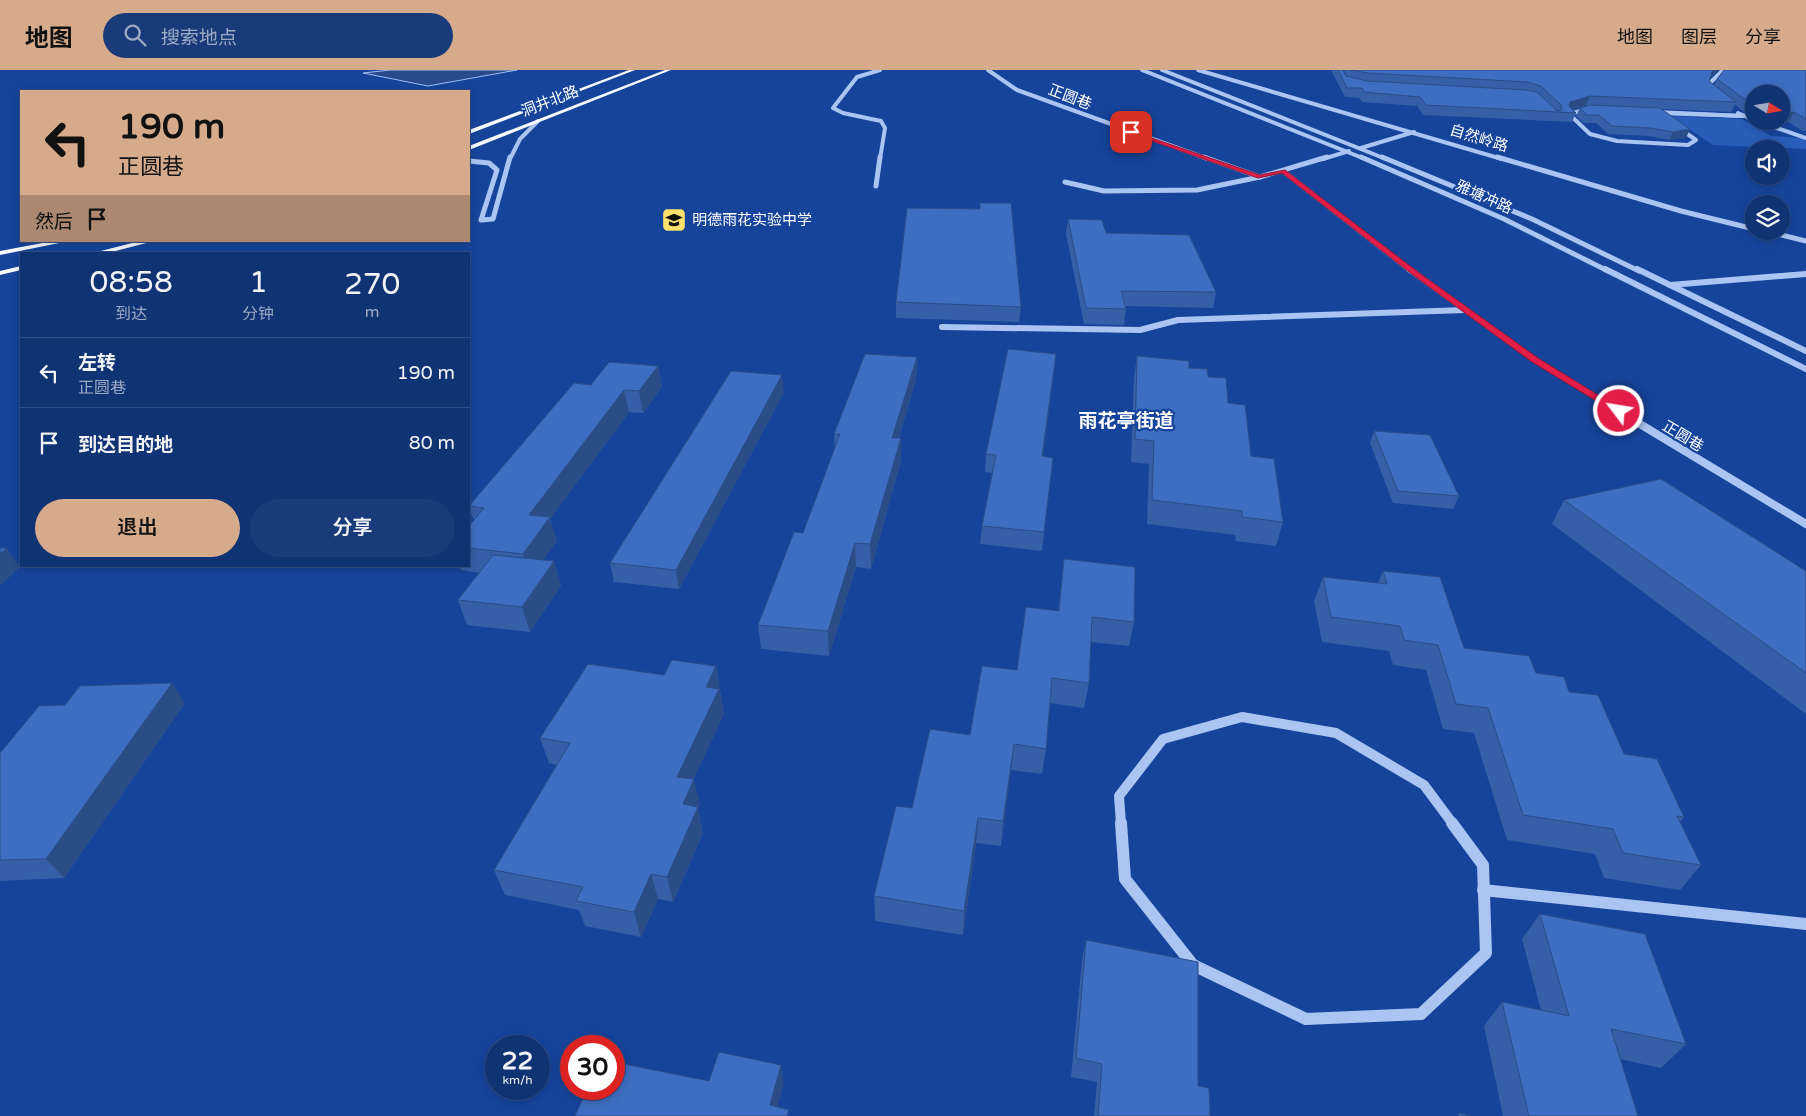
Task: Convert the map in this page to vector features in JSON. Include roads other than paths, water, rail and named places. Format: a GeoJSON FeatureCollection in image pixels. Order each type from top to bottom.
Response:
{"type":"FeatureCollection","features":[{"type":"Feature","properties":{"kind":"main road","name":"洞井北路"},"geometry":{"type":"LineString","coordinates":[[470,132],[634,70]]}},
{"type":"Feature","properties":{"kind":"main road","name":"洞井北路"},"geometry":{"type":"LineString","coordinates":[[470,148],[669,70]]}},
{"type":"Feature","properties":{"kind":"main road"},"geometry":{"type":"LineString","coordinates":[[0,253],[60,242]]}},
{"type":"Feature","properties":{"kind":"main road"},"geometry":{"type":"LineString","coordinates":[[102,252],[146,242]]}},
{"type":"Feature","properties":{"kind":"main road"},"geometry":{"type":"LineString","coordinates":[[0,272],[20,268]]}},
{"type":"Feature","properties":{"kind":"street"},"geometry":{"type":"LineString","coordinates":[[876,186],[885,128],[881,121],[843,113],[833,108],[857,77],[880,70]]}},
{"type":"Feature","properties":{"kind":"street","name":"正圆巷"},"geometry":{"type":"LineString","coordinates":[[988,70],[1017,90],[1057,106],[1260,177]]}},
{"type":"Feature","properties":{"kind":"street","name":"雅塘冲路"},"geometry":{"type":"LineString","coordinates":[[1142,70],[1348,152],[1504,220],[1806,368]]}},
{"type":"Feature","properties":{"kind":"street","name":"雅塘冲路"},"geometry":{"type":"LineString","coordinates":[[1162,70],[1362,148],[1532,220],[1806,351]]}},
{"type":"Feature","properties":{"kind":"street","name":"自然岭路"},"geometry":{"type":"LineString","coordinates":[[1198,70],[1680,211],[1745,226]]}},
{"type":"Feature","properties":{"kind":"street"},"geometry":{"type":"LineString","coordinates":[[1715,96],[1708,89],[1711,82],[1723,70]]}},
{"type":"Feature","properties":{"kind":"street"},"geometry":{"type":"LineString","coordinates":[[1596,110],[1586,109],[1569,114],[1590,134],[1617,141],[1688,145],[1696,140],[1674,124]]}},
{"type":"Feature","properties":{"kind":"street"},"geometry":{"type":"LineString","coordinates":[[1736,111],[1743,116]]}},
{"type":"Feature","properties":{"kind":"street"},"geometry":{"type":"LineString","coordinates":[[1650,112],[1743,116]]}},
{"type":"Feature","properties":{"kind":"street"},"geometry":{"type":"LineString","coordinates":[[1659,113],[1666,118]]}},
{"type":"Feature","properties":{"kind":"street"},"geometry":{"type":"LineString","coordinates":[[470,162],[489,163],[497,170],[481,220],[493,219],[516,142],[531,124],[540,119]]}},
{"type":"Feature","properties":{"kind":"street"},"geometry":{"type":"LineString","coordinates":[[1782,130],[1806,138]]}},
{"type":"Feature","properties":{"kind":"street"},"geometry":{"type":"LineString","coordinates":[[1065,182],[1104,191],[1197,190],[1283,171],[1414,132]]}},
{"type":"Feature","properties":{"kind":"street","name":"正圆巷"},"geometry":{"type":"LineString","coordinates":[[1283,171],[1465,310],[1535,360],[1806,524]]}},
{"type":"Feature","properties":{"kind":"street"},"geometry":{"type":"LineString","coordinates":[[1790,237],[1806,241]]}},
{"type":"Feature","properties":{"kind":"street"},"geometry":{"type":"LineString","coordinates":[[1670,285],[1806,274]]}},
{"type":"Feature","properties":{"kind":"street"},"geometry":{"type":"LineString","coordinates":[[942,327],[1140,330],[1178,320],[1465,310]]}},
{"type":"Feature","properties":{"kind":"street"},"geometry":{"type":"LineString","coordinates":[[1242,717],[1336,733],[1424,785],[1482,865],[1483,890],[1486,953],[1421,1014],[1306,1019],[1193,965],[1125,879],[1119,796],[1163,739],[1242,717]]}},
{"type":"Feature","properties":{"kind":"street"},"geometry":{"type":"LineString","coordinates":[[1483,890],[1806,924]]}},
{"type":"Feature","properties":{"kind":"place","name":"明德雨花实验中学"},"geometry":{"type":"Point","coordinates":[674,220]}},
{"type":"Feature","properties":{"kind":"district","name":"雨花亭街道"},"geometry":{"type":"Point","coordinates":[1126,421]}}]}
